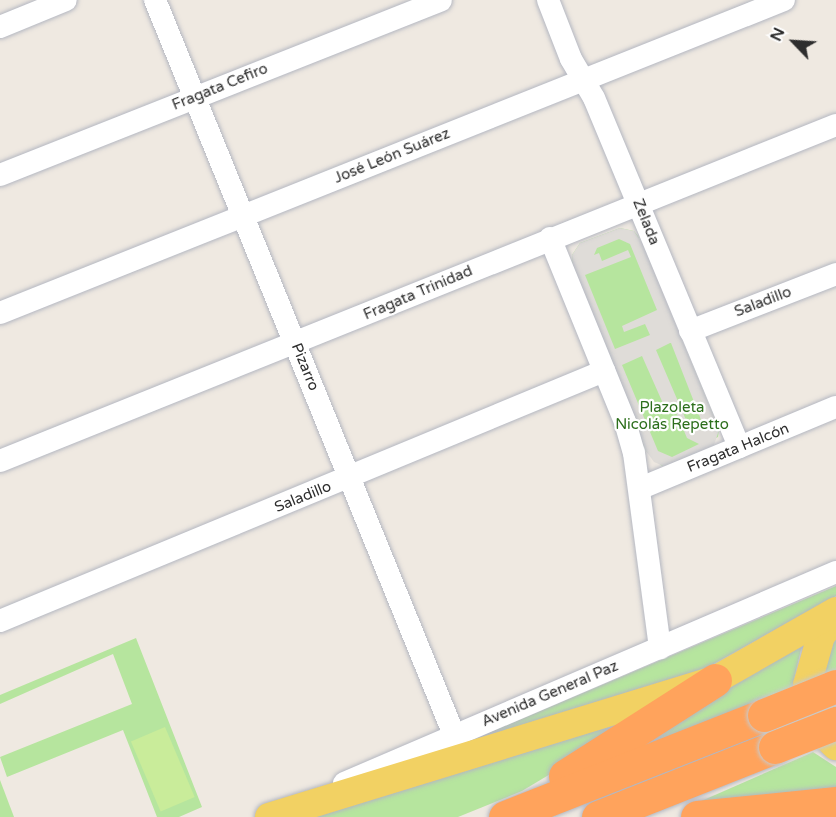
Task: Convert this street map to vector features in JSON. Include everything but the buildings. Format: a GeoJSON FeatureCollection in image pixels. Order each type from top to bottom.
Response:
{"type":"FeatureCollection","features":[{"type":"Feature","properties":{"kind":"highway"},"geometry":{"type":"LineString","coordinates":[[503,817],[635,735],[715,680]]}},
{"type":"Feature","properties":{"kind":"highway"},"geometry":{"type":"LineString","coordinates":[[503,817],[836,686]]}},
{"type":"Feature","properties":{"kind":"highway"},"geometry":{"type":"LineString","coordinates":[[598,817],[836,723]]}},
{"type":"Feature","properties":{"kind":"highway"},"geometry":{"type":"LineString","coordinates":[[697,817],[836,803]]}},
{"type":"Feature","properties":{"kind":"main road"},"geometry":{"type":"LineString","coordinates":[[269,817],[715,680],[836,611]]}},
{"type":"Feature","properties":{"kind":"main road"},"geometry":{"type":"LineString","coordinates":[[836,618],[821,636],[807,685],[815,726],[836,746]]}},
{"type":"Feature","properties":{"kind":"street"},"geometry":{"type":"LineString","coordinates":[[0,27],[66,0]]}},
{"type":"Feature","properties":{"kind":"street","name":"Pizarro"},"geometry":{"type":"LineString","coordinates":[[155,0],[454,735]]}},
{"type":"Feature","properties":{"kind":"street","name":"Fragata Cefiro"},"geometry":{"type":"LineString","coordinates":[[0,175],[441,0]]}},
{"type":"Feature","properties":{"kind":"street","name":"Zelada"},"geometry":{"type":"LineString","coordinates":[[548,0],[637,202],[739,447]]}},
{"type":"Feature","properties":{"kind":"street","name":"José León Suárez"},"geometry":{"type":"LineString","coordinates":[[0,313],[244,217],[582,78],[784,0]]}},
{"type":"Feature","properties":{"kind":"street","name":"Fragata Trinidad"},"geometry":{"type":"LineString","coordinates":[[0,461],[296,344],[637,202],[836,125]]}},
{"type":"Feature","properties":{"kind":"street"},"geometry":{"type":"LineString","coordinates":[[550,238],[625,422],[641,488],[660,648]]}},
{"type":"Feature","properties":{"kind":"street","name":"Saladillo"},"geometry":{"type":"LineString","coordinates":[[690,330],[836,274]]}},
{"type":"Feature","properties":{"kind":"street","name":"Saladillo"},"geometry":{"type":"LineString","coordinates":[[0,621],[604,371]]}},
{"type":"Feature","properties":{"kind":"street","name":"Fragata Halcón"},"geometry":{"type":"LineString","coordinates":[[641,488],[836,407]]}},
{"type":"Feature","properties":{"kind":"street","name":"Avenida General Paz"},"geometry":{"type":"LineString","coordinates":[[264,817],[836,572]]}},
{"type":"Feature","properties":{"kind":"green space","name":"Plazoleta Nicolás Repetto"},"geometry":{"type":"Polygon","coordinates":[[[620,228],[634,231],[638,236],[719,430],[718,437],[662,466],[646,451],[573,268],[572,255],[580,243],[620,228]]]}},
{"type":"Feature","properties":{"kind":"green space"},"geometry":{"type":"Polygon","coordinates":[[[836,586],[836,596],[681,682],[441,753],[836,586]]]}},
{"type":"Feature","properties":{"kind":"green space"},"geometry":{"type":"Polygon","coordinates":[[[836,635],[836,672],[816,680],[836,635]]]}},
{"type":"Feature","properties":{"kind":"green space"},"geometry":{"type":"Polygon","coordinates":[[[136,638],[202,807],[179,817],[157,817],[123,730],[7,777],[0,757],[132,704],[113,654],[0,704],[0,695],[136,638]]]}},
{"type":"Feature","properties":{"kind":"green space"},"geometry":{"type":"Polygon","coordinates":[[[802,645],[792,688],[639,750],[671,720],[802,645]]]}},
{"type":"Feature","properties":{"kind":"green space"},"geometry":{"type":"Polygon","coordinates":[[[672,701],[522,791],[458,817],[290,817],[672,701]]]}},
{"type":"Feature","properties":{"kind":"green space"},"geometry":{"type":"Polygon","coordinates":[[[165,727],[195,797],[161,811],[131,741],[165,727]]]}},
{"type":"Feature","properties":{"kind":"green space"},"geometry":{"type":"Polygon","coordinates":[[[813,752],[836,767],[836,792],[699,802],[813,752]]]}},
{"type":"Feature","properties":{"kind":"green space"},"geometry":{"type":"Polygon","coordinates":[[[0,780],[14,817],[0,817],[0,780]]]}},
{"type":"Feature","properties":{"kind":"shaded area"},"geometry":{"type":"Polygon","coordinates":[[[620,228],[634,231],[642,243],[719,430],[714,445],[666,467],[654,462],[646,451],[573,268],[572,255],[580,243],[620,228]],[[619,239],[597,248],[594,255],[599,253],[602,261],[628,250],[631,257],[585,275],[615,349],[650,335],[645,324],[624,332],[622,326],[657,310],[630,244],[619,239]],[[671,343],[656,350],[689,427],[699,423],[702,431],[705,430],[671,343]],[[642,356],[622,365],[658,451],[672,457],[699,444],[687,438],[673,405],[665,408],[642,356]]]}}]}
